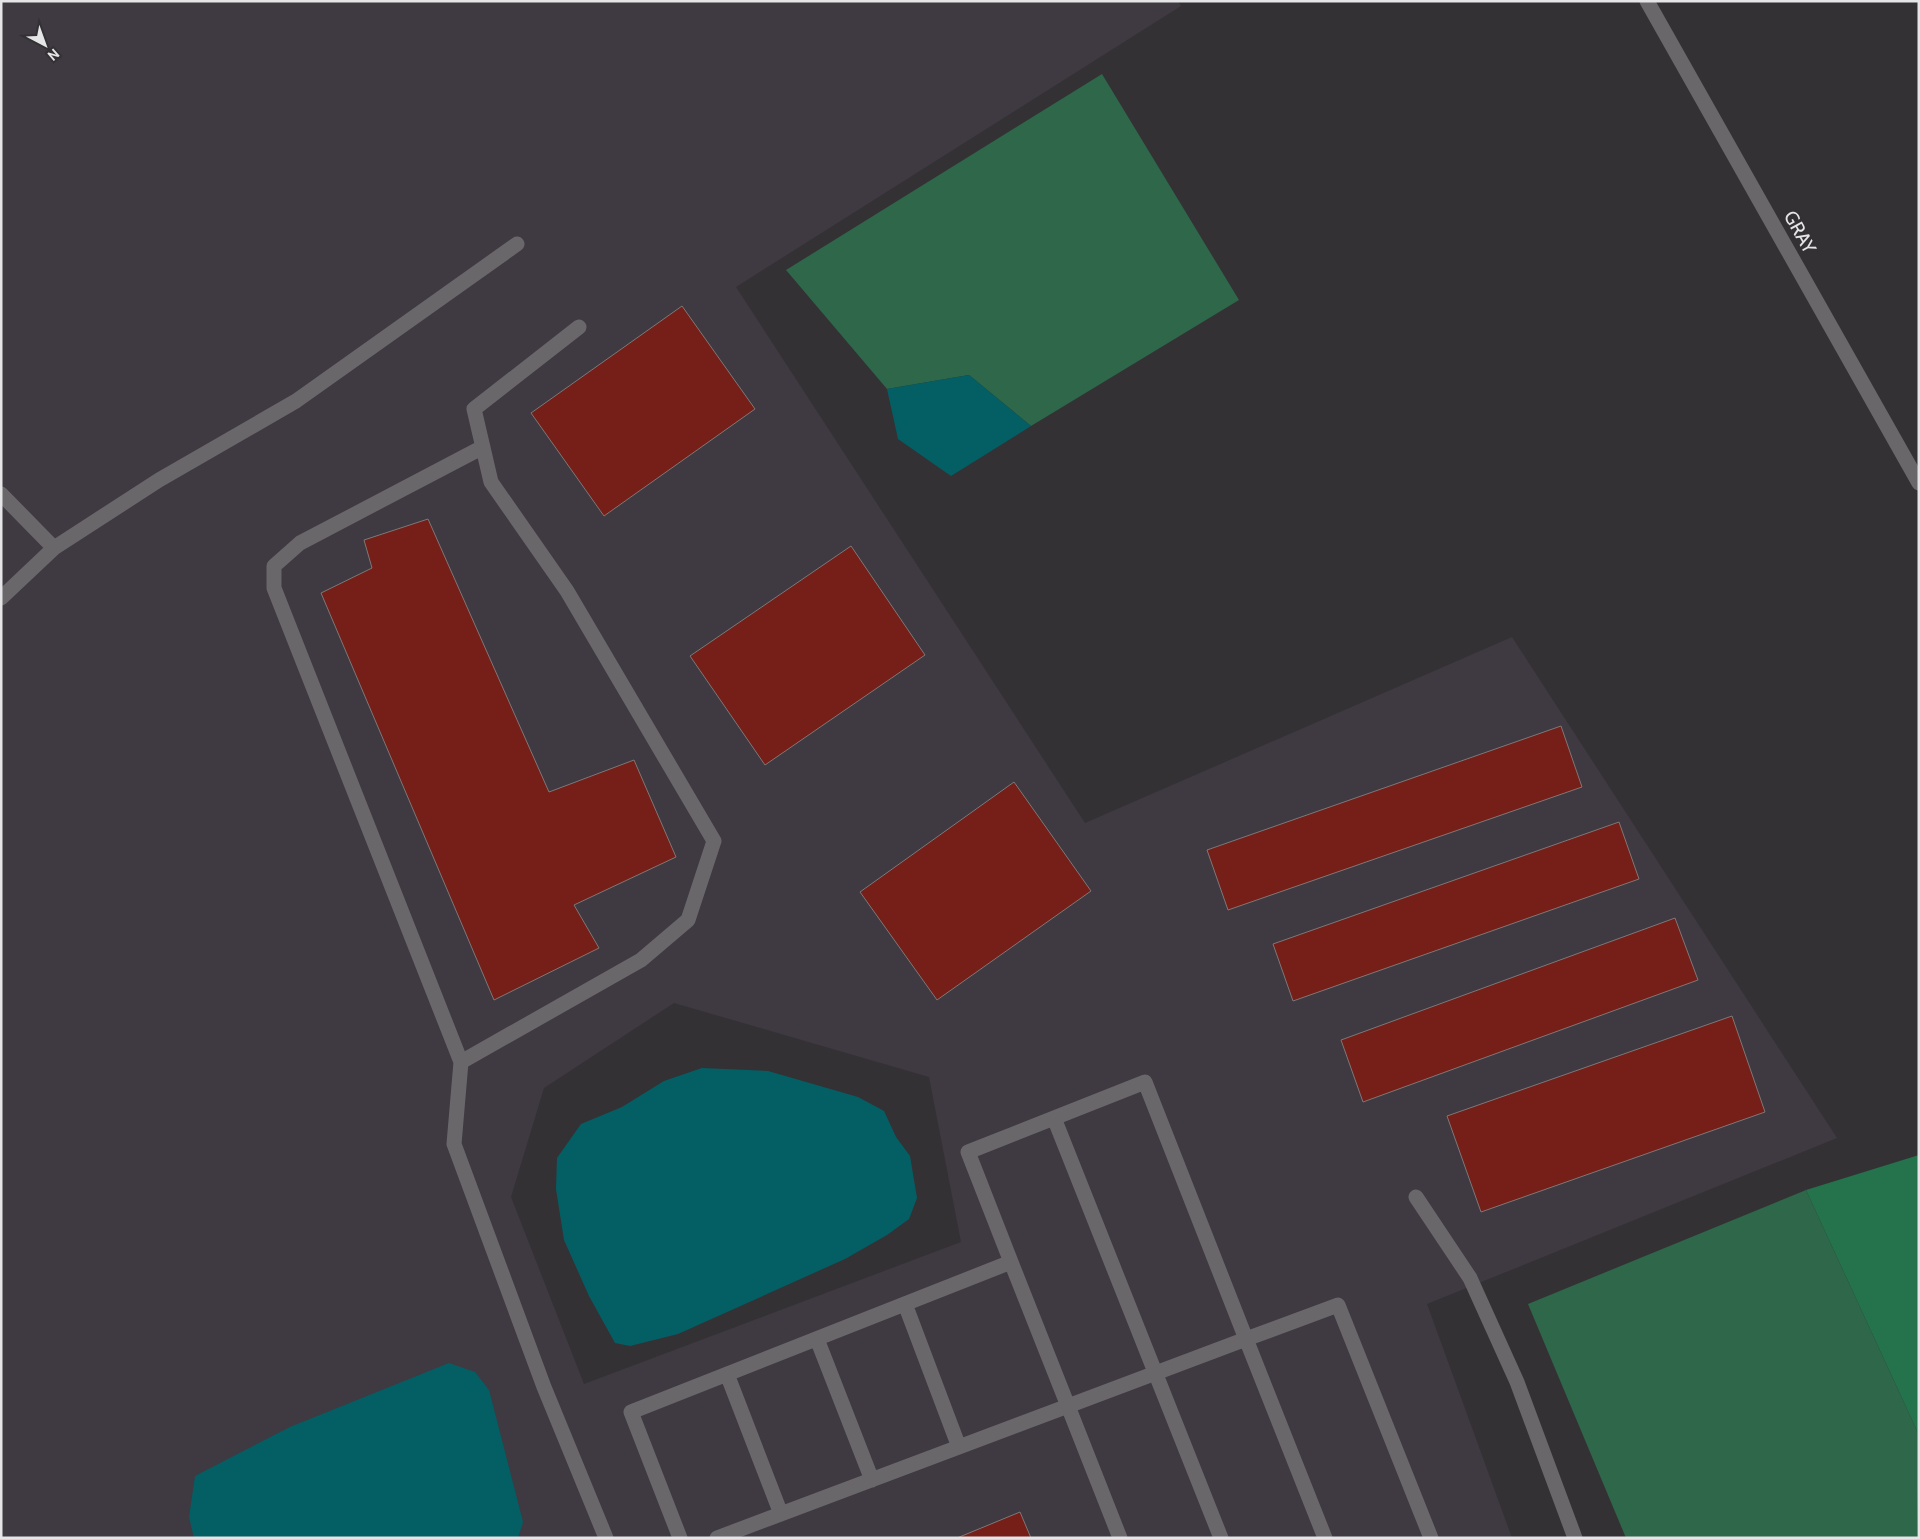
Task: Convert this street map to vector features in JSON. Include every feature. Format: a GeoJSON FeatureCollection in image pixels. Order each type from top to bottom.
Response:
{"type":"FeatureCollection","features":[{"type":"Feature","properties":{"kind":"street","name":"GRAY"},"geometry":{"type":"LineString","coordinates":[[1647,1],[1919,483]]}},
{"type":"Feature","properties":{"kind":"street"},"geometry":{"type":"LineString","coordinates":[[1,598],[54,548],[159,480],[296,401],[517,244]]}},
{"type":"Feature","properties":{"kind":"street"},"geometry":{"type":"LineString","coordinates":[[461,1062],[641,960],[688,920],[714,841],[567,591],[491,482],[474,409],[579,327]]}},
{"type":"Feature","properties":{"kind":"street"},"geometry":{"type":"LineString","coordinates":[[483,447],[300,543],[274,566],[274,588],[461,1062],[454,1144],[544,1387],[606,1538]]}},
{"type":"Feature","properties":{"kind":"street"},"geometry":{"type":"LineString","coordinates":[[1,494],[54,548]]}},
{"type":"Feature","properties":{"kind":"street"},"geometry":{"type":"LineString","coordinates":[[1120,1538],[968,1152],[1145,1082],[1326,1538]]}},
{"type":"Feature","properties":{"kind":"street"},"geometry":{"type":"LineString","coordinates":[[1054,1118],[1221,1538]]}},
{"type":"Feature","properties":{"kind":"street"},"geometry":{"type":"LineString","coordinates":[[1416,1197],[1470,1278],[1517,1382],[1574,1538]]}},
{"type":"Feature","properties":{"kind":"street"},"geometry":{"type":"LineString","coordinates":[[680,1538],[631,1412],[1011,1262]]}},
{"type":"Feature","properties":{"kind":"street"},"geometry":{"type":"LineString","coordinates":[[905,1304],[959,1447]]}},
{"type":"Feature","properties":{"kind":"street"},"geometry":{"type":"LineString","coordinates":[[718,1538],[1338,1305],[1431,1538]]}},
{"type":"Feature","properties":{"kind":"street"},"geometry":{"type":"LineString","coordinates":[[817,1339],[872,1480]]}},
{"type":"Feature","properties":{"kind":"street"},"geometry":{"type":"LineString","coordinates":[[727,1374],[781,1514]]}},
{"type":"Feature","properties":{"kind":"shaded area"},"geometry":{"type":"Polygon","coordinates":[[[1,1],[1178,1],[1181,6],[736,287],[1085,823],[1512,637],[1837,1138],[1427,1304],[1512,1538],[1,1538],[1,1]],[[674,1003],[544,1088],[511,1197],[584,1384],[961,1242],[929,1077],[674,1003]]]}},
{"type":"Feature","properties":{"kind":"green space"},"geometry":{"type":"Polygon","coordinates":[[[1102,74],[1239,300],[1031,426],[969,375],[887,389],[786,270],[1102,74]]]}},
{"type":"Feature","properties":{"kind":"green space"},"geometry":{"type":"Polygon","coordinates":[[[1919,1155],[1919,1435],[1806,1190],[1919,1155]]]}},
{"type":"Feature","properties":{"kind":"green space"},"geometry":{"type":"Polygon","coordinates":[[[1806,1190],[1919,1435],[1917,1538],[1626,1538],[1528,1304],[1806,1190]]]}},
{"type":"Feature","properties":{"kind":"water"},"geometry":{"type":"Polygon","coordinates":[[[969,375],[1031,426],[951,476],[898,439],[887,389],[969,375]]]}},
{"type":"Feature","properties":{"kind":"water"},"geometry":{"type":"Polygon","coordinates":[[[702,1068],[768,1071],[858,1097],[884,1111],[896,1137],[910,1156],[917,1198],[909,1219],[887,1235],[845,1259],[678,1334],[630,1346],[615,1343],[589,1296],[564,1240],[556,1189],[557,1158],[581,1124],[622,1107],[664,1081],[702,1068]]]}},
{"type":"Feature","properties":{"kind":"water"},"geometry":{"type":"Polygon","coordinates":[[[449,1363],[475,1372],[489,1390],[523,1522],[518,1538],[194,1538],[189,1517],[195,1476],[290,1427],[449,1363]]]}},
{"type":"Feature","properties":{"kind":"building"},"geometry":{"type":"Polygon","coordinates":[[[682,306],[755,409],[604,516],[531,413],[682,306]]]}},
{"type":"Feature","properties":{"kind":"building"},"geometry":{"type":"Polygon","coordinates":[[[428,519],[549,792],[634,760],[676,857],[574,905],[599,948],[494,1000],[321,593],[372,568],[364,540],[428,519]]]}},
{"type":"Feature","properties":{"kind":"building"},"geometry":{"type":"Polygon","coordinates":[[[851,546],[925,655],[765,765],[690,656],[851,546]]]}},
{"type":"Feature","properties":{"kind":"building"},"geometry":{"type":"Polygon","coordinates":[[[1561,726],[1582,787],[1228,910],[1207,850],[1561,726]]]}},
{"type":"Feature","properties":{"kind":"building"},"geometry":{"type":"Polygon","coordinates":[[[1014,782],[1091,891],[937,1000],[860,892],[1014,782]]]}},
{"type":"Feature","properties":{"kind":"building"},"geometry":{"type":"Polygon","coordinates":[[[1619,822],[1639,879],[1293,1001],[1273,944],[1619,822]]]}},
{"type":"Feature","properties":{"kind":"building"},"geometry":{"type":"Polygon","coordinates":[[[1675,918],[1698,980],[1363,1102],[1341,1040],[1675,918]]]}},
{"type":"Feature","properties":{"kind":"building"},"geometry":{"type":"Polygon","coordinates":[[[1732,1016],[1765,1112],[1481,1212],[1447,1116],[1732,1016]]]}},
{"type":"Feature","properties":{"kind":"building"},"geometry":{"type":"Polygon","coordinates":[[[1020,1512],[1031,1538],[957,1538],[1020,1512]]]}}]}
